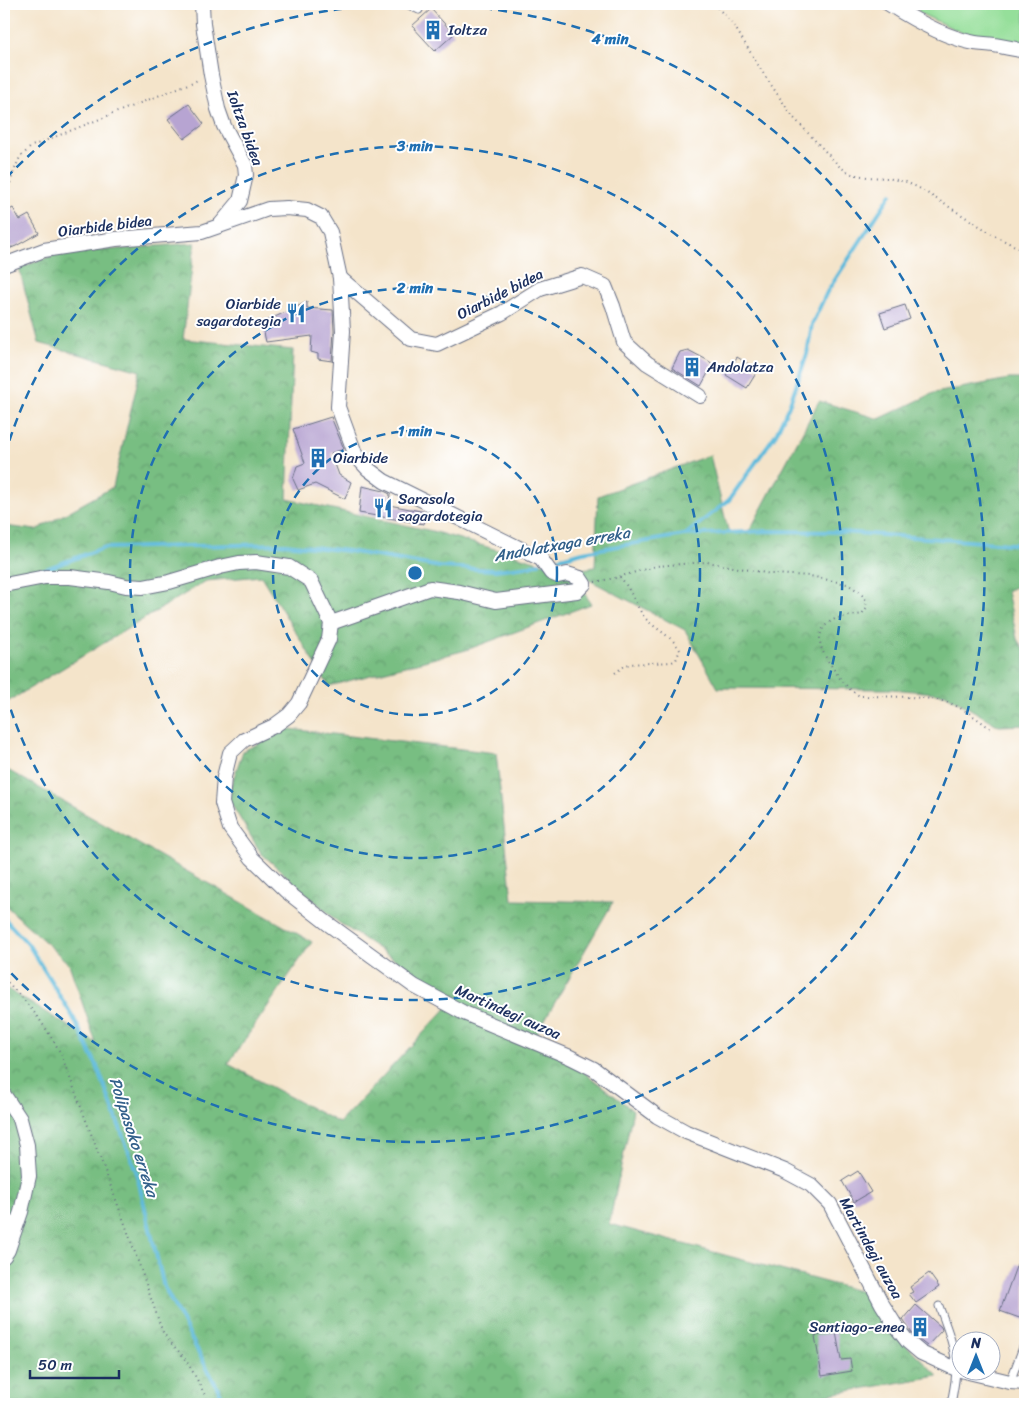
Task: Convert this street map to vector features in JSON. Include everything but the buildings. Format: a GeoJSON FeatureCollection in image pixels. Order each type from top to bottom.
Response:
{"type":"FeatureCollection","features":[{"type":"Feature","properties":{"kind":"street","name":"Ioltza bidea"},"geometry":{"type":"LineString","coordinates":[[202,4],[203,24],[218,109],[224,126],[245,165],[246,176],[240,201],[220,226]]}},
{"type":"Feature","properties":{"kind":"street"},"geometry":{"type":"LineString","coordinates":[[889,4],[930,27],[956,38],[974,43],[1025,51]]}},
{"type":"Feature","properties":{"kind":"street","name":"Oiarbide bidea"},"geometry":{"type":"LineString","coordinates":[[10,262],[44,250],[116,239],[213,230],[268,209],[307,210],[321,217],[330,232],[340,278],[343,331],[338,407],[356,456],[368,469],[384,481],[545,564],[552,573],[558,576],[568,574],[580,578],[584,584]]}},
{"type":"Feature","properties":{"kind":"street","name":"Oiarbide bidea"},"geometry":{"type":"LineString","coordinates":[[340,278],[411,339],[437,344],[502,312],[540,289],[582,276],[605,286],[624,342],[647,363],[700,396]]}},
{"type":"Feature","properties":{"kind":"street"},"geometry":{"type":"LineString","coordinates":[[4,585],[45,577],[70,577],[143,587],[169,582],[220,566],[256,562],[289,567],[311,581],[331,623],[430,588],[459,592],[496,601],[577,591],[584,584]]}},
{"type":"Feature","properties":{"kind":"street","name":"Martindegi auzoa"},"geometry":{"type":"LineString","coordinates":[[331,623],[329,640],[299,703],[289,715],[274,726],[244,740],[230,753],[224,777],[222,803],[230,828],[252,858],[293,896],[327,923],[414,986],[464,1013],[570,1057],[594,1070],[657,1116],[686,1132],[785,1171],[811,1185],[830,1204],[882,1304],[897,1328],[908,1342],[922,1353],[952,1367]]}},
{"type":"Feature","properties":{"kind":"street"},"geometry":{"type":"LineString","coordinates":[[4,1095],[20,1119],[27,1145],[29,1176],[21,1212],[8,1250],[4,1256]]}},
{"type":"Feature","properties":{"kind":"street","name":"Martindegi auzoa"},"geometry":{"type":"LineString","coordinates":[[1002,1380],[1025,1383]]}},
{"type":"Feature","properties":{"kind":"lane"},"geometry":{"type":"LineString","coordinates":[[407,4],[419,10]]}},
{"type":"Feature","properties":{"kind":"lane"},"geometry":{"type":"LineString","coordinates":[[939,1306],[952,1351]]}},
{"type":"Feature","properties":{"kind":"lane"},"geometry":{"type":"LineString","coordinates":[[1010,1382],[1025,1342]]}},
{"type":"Feature","properties":{"kind":"lane"},"geometry":{"type":"LineString","coordinates":[[951,1404],[954,1380]]}},
{"type":"Feature","properties":{"kind":"path"},"geometry":{"type":"LineString","coordinates":[[714,4],[733,24],[762,73],[793,117],[840,167],[859,176],[887,178],[906,182],[919,188],[997,237],[1025,251]]}},
{"type":"Feature","properties":{"kind":"path"},"geometry":{"type":"LineString","coordinates":[[4,202],[20,157],[32,146],[211,75]]}},
{"type":"Feature","properties":{"kind":"path"},"geometry":{"type":"LineString","coordinates":[[4,228],[10,262]]}},
{"type":"Feature","properties":{"kind":"path"},"geometry":{"type":"LineString","coordinates":[[584,584],[620,577],[656,566],[707,562],[771,574],[810,576],[847,584],[860,592],[866,600],[867,608],[862,614],[836,619],[826,625],[820,634],[819,643],[824,656],[852,692],[860,696],[932,699],[951,704],[970,714],[991,729]]}},
{"type":"Feature","properties":{"kind":"path"},"geometry":{"type":"LineString","coordinates":[[615,673],[629,664],[672,662],[676,660],[680,650],[675,642],[645,618],[626,583],[620,577]]}},
{"type":"Feature","properties":{"kind":"path"},"geometry":{"type":"LineString","coordinates":[[4,979],[36,1014],[50,1033],[61,1054],[125,1224],[162,1330],[191,1369],[209,1404]]}},
{"type":"Feature","properties":{"kind":"green space"},"geometry":{"type":"Polygon","coordinates":[[[917,4],[1025,4],[1025,48],[967,35],[919,13],[917,4]]]}},
{"type":"Feature","properties":{"kind":"green space"},"geometry":{"type":"Polygon","coordinates":[[[195,243],[183,339],[293,350],[287,499],[432,531],[570,571],[595,567],[598,496],[710,455],[729,534],[750,530],[819,401],[879,419],[934,393],[1009,379],[1025,379],[1025,582],[1007,591],[1017,639],[1025,652],[1025,725],[999,726],[945,694],[892,689],[718,688],[685,630],[572,571],[591,604],[466,650],[329,686],[261,576],[206,581],[4,704],[4,526],[36,530],[113,487],[140,371],[39,343],[19,268],[57,254],[195,243]]]}},
{"type":"Feature","properties":{"kind":"green space"},"geometry":{"type":"Polygon","coordinates":[[[289,729],[496,753],[512,900],[613,902],[536,1035],[633,1110],[609,1224],[870,1294],[887,1326],[938,1376],[770,1404],[4,1404],[4,987],[96,1043],[69,964],[4,904],[4,768],[312,942],[228,1064],[339,1123],[455,999],[338,922],[261,853],[227,797],[243,751],[289,729]]]}},
{"type":"Feature","properties":{"kind":"waterway"},"geometry":{"type":"LineString","coordinates":[[685,535],[729,500],[776,434],[790,403],[807,354],[812,324],[827,292],[891,194]]}},
{"type":"Feature","properties":{"kind":"waterway","name":"Andolatxaga erreka"},"geometry":{"type":"LineString","coordinates":[[546,562],[583,552],[684,535],[767,531],[841,532],[1025,545]]}},
{"type":"Feature","properties":{"kind":"waterway","name":"Andolatxaga erreka"},"geometry":{"type":"LineString","coordinates":[[35,573],[103,548],[285,544],[348,551],[440,567],[495,570],[530,566],[539,563]]}},
{"type":"Feature","properties":{"kind":"waterway","name":"Polipasoko erreka"},"geometry":{"type":"LineString","coordinates":[[4,918],[28,944],[73,1017],[97,1066],[136,1171],[164,1287],[226,1404]]}},
{"type":"Feature","properties":{"kind":"place","name":"Ioltza"},"geometry":{"type":"Point","coordinates":[433,30]}},
{"type":"Feature","properties":{"kind":"place","name":"Oiarbide sagardotegia"},"geometry":{"type":"Point","coordinates":[296,313]}},
{"type":"Feature","properties":{"kind":"place","name":"Andolatza"},"geometry":{"type":"Point","coordinates":[692,367]}},
{"type":"Feature","properties":{"kind":"place","name":"Oiarbide"},"geometry":{"type":"Point","coordinates":[318,458]}},
{"type":"Feature","properties":{"kind":"place","name":"Sarasola sagardotegia"},"geometry":{"type":"Point","coordinates":[383,508]}},
{"type":"Feature","properties":{"kind":"place","name":"Santiago-enea"},"geometry":{"type":"Point","coordinates":[920,1327]}}]}
